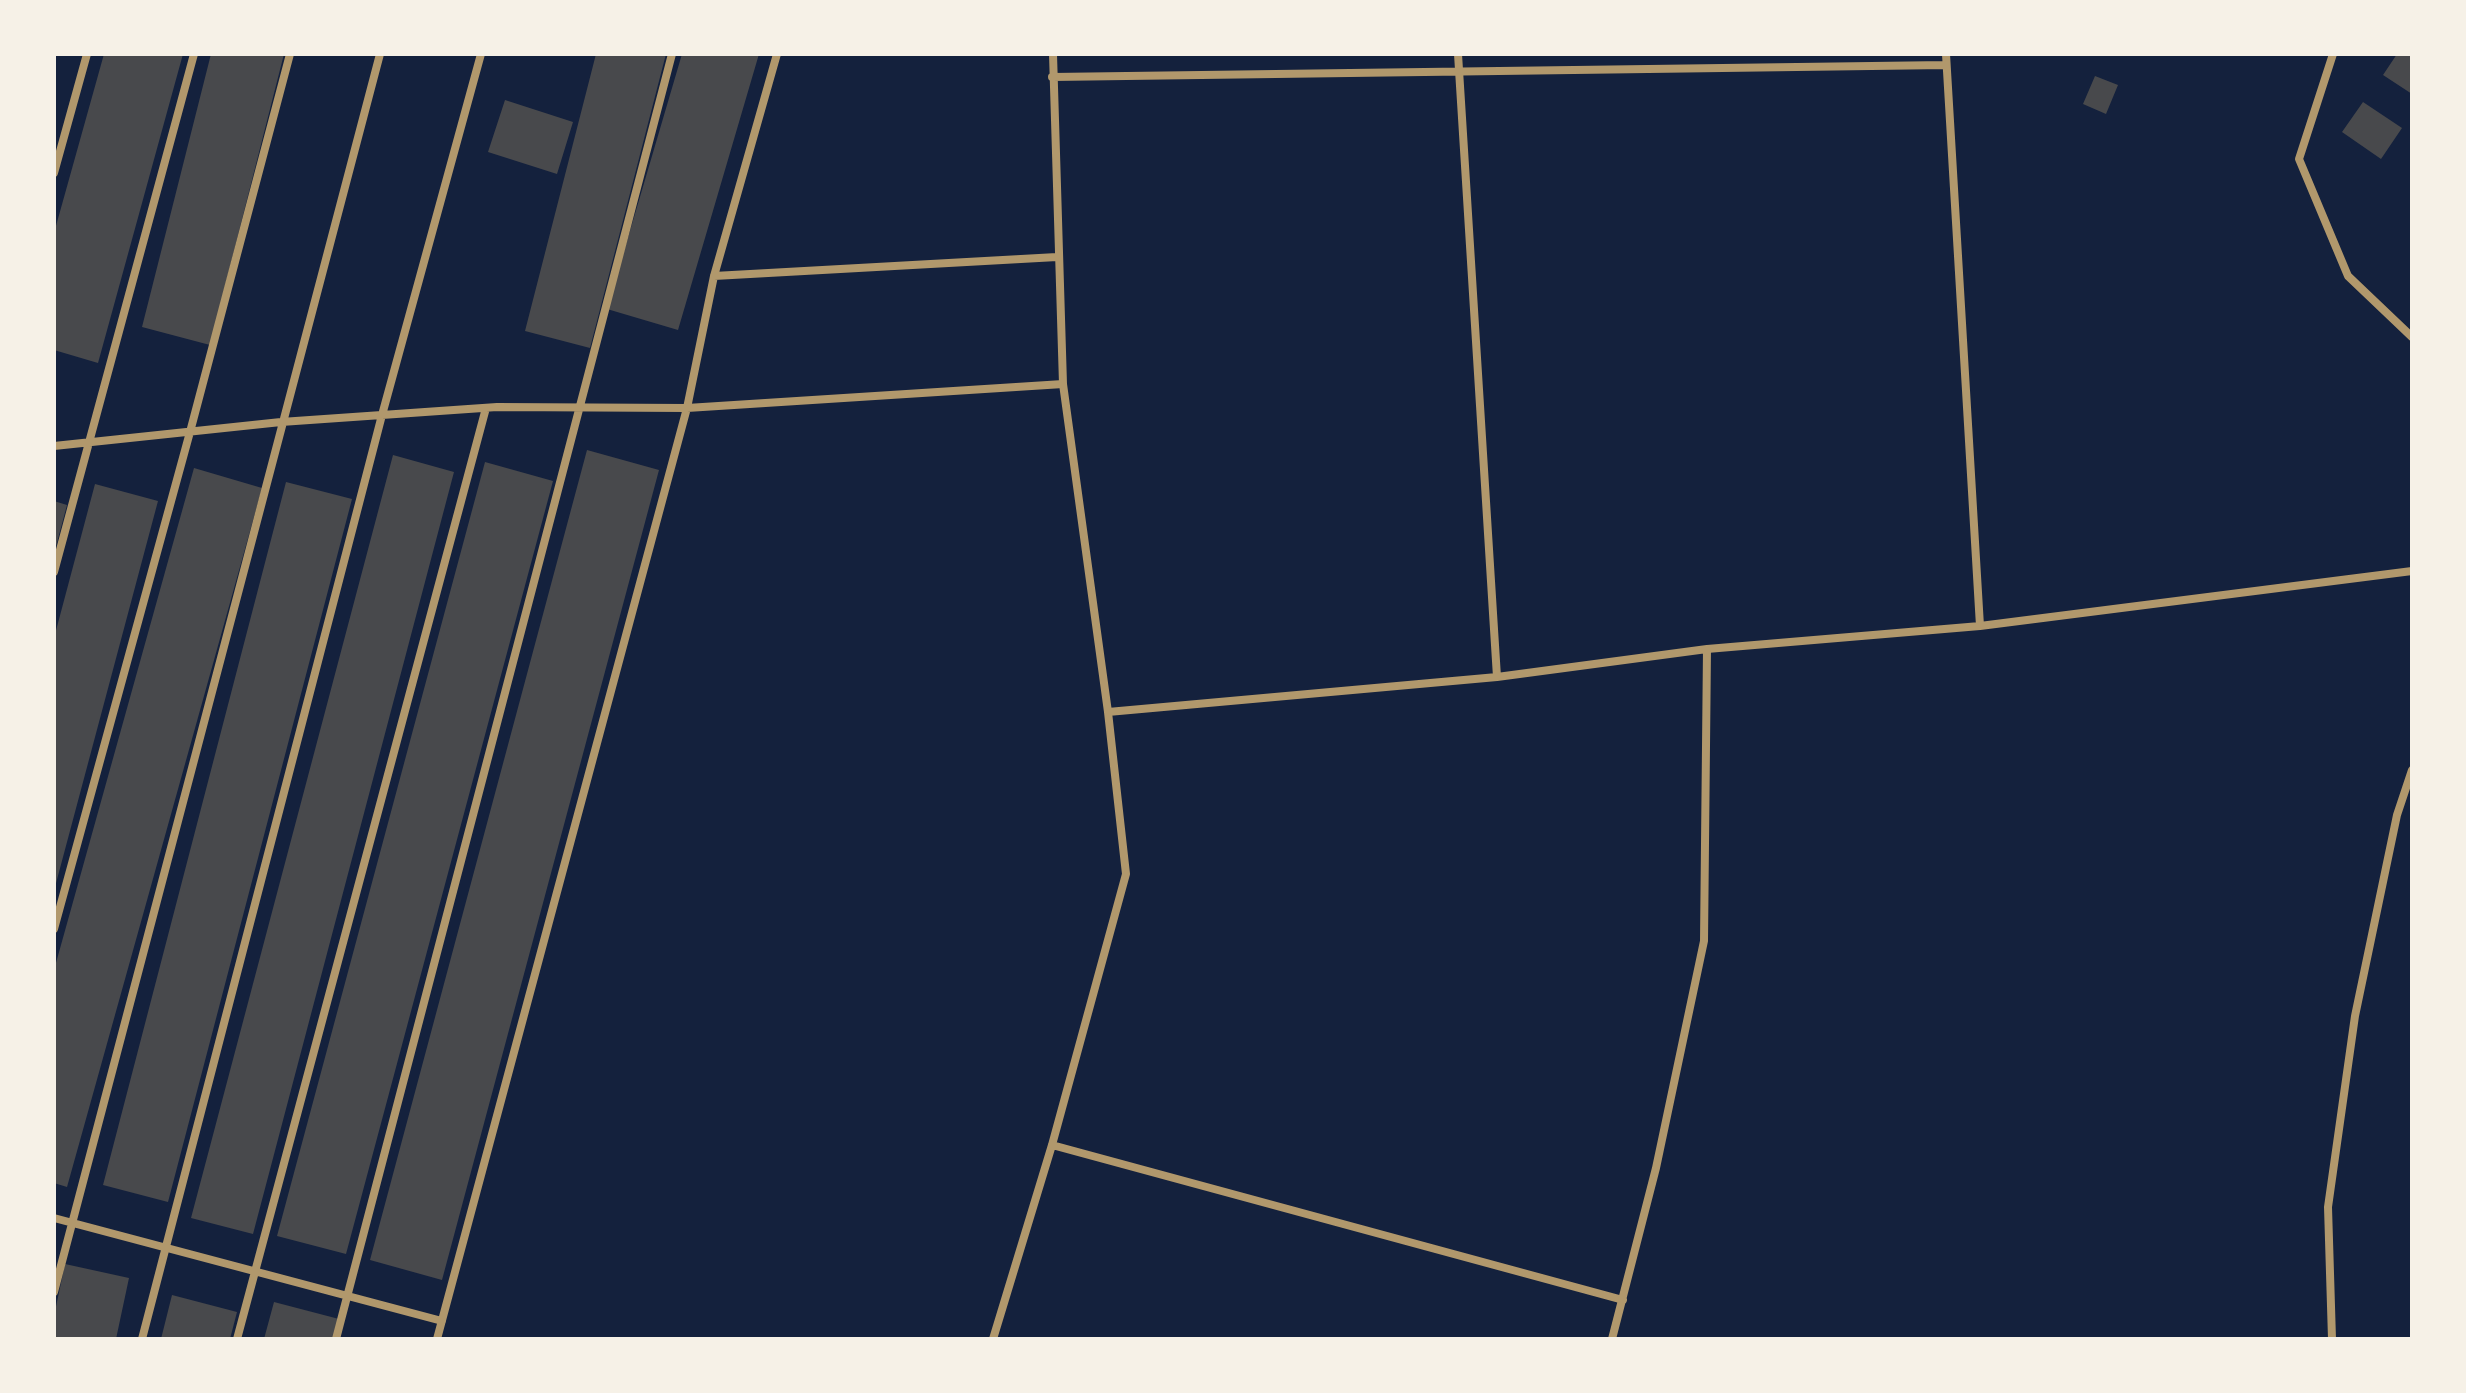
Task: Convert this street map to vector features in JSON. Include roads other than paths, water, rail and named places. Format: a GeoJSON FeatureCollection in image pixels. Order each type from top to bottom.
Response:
{"type":"FeatureCollection","features":[{"type":"Feature","properties":{"kind":"street"},"geometry":{"type":"LineString","coordinates":[[54,173],[87,54]]}},
{"type":"Feature","properties":{"kind":"street"},"geometry":{"type":"LineString","coordinates":[[54,572],[194,54]]}},
{"type":"Feature","properties":{"kind":"street"},"geometry":{"type":"LineString","coordinates":[[54,929],[290,54]]}},
{"type":"Feature","properties":{"kind":"street"},"geometry":{"type":"LineString","coordinates":[[54,1292],[380,54]]}},
{"type":"Feature","properties":{"kind":"street"},"geometry":{"type":"LineString","coordinates":[[142,1339],[382,415],[481,54]]}},
{"type":"Feature","properties":{"kind":"street"},"geometry":{"type":"LineString","coordinates":[[336,1339],[672,54]]}},
{"type":"Feature","properties":{"kind":"street"},"geometry":{"type":"LineString","coordinates":[[437,1339],[687,408],[714,276],[777,54]]}},
{"type":"Feature","properties":{"kind":"street"},"geometry":{"type":"LineString","coordinates":[[993,1339],[1052,1145],[1126,874],[1108,712],[1063,384],[1053,54]]}},
{"type":"Feature","properties":{"kind":"street"},"geometry":{"type":"LineString","coordinates":[[1458,54],[1497,677]]}},
{"type":"Feature","properties":{"kind":"street"},"geometry":{"type":"LineString","coordinates":[[1946,54],[1980,626]]}},
{"type":"Feature","properties":{"kind":"street"},"geometry":{"type":"LineString","coordinates":[[2333,54],[2299,159],[2348,276],[2412,337]]}},
{"type":"Feature","properties":{"kind":"street"},"geometry":{"type":"LineString","coordinates":[[1052,77],[1946,65]]}},
{"type":"Feature","properties":{"kind":"street"},"geometry":{"type":"LineString","coordinates":[[714,276],[1057,257]]}},
{"type":"Feature","properties":{"kind":"street"},"geometry":{"type":"LineString","coordinates":[[54,446],[281,422],[486,408],[687,408],[1063,384]]}},
{"type":"Feature","properties":{"kind":"street"},"geometry":{"type":"LineString","coordinates":[[237,1339],[486,408]]}},
{"type":"Feature","properties":{"kind":"street"},"geometry":{"type":"LineString","coordinates":[[1108,712],[1497,677],[1707,649],[1980,626],[2412,571]]}},
{"type":"Feature","properties":{"kind":"street"},"geometry":{"type":"LineString","coordinates":[[1612,1339],[1656,1168],[1704,941],[1707,649]]}},
{"type":"Feature","properties":{"kind":"street"},"geometry":{"type":"LineString","coordinates":[[2332,1339],[2328,1207],[2355,1016],[2397,815],[2412,770]]}},
{"type":"Feature","properties":{"kind":"street"},"geometry":{"type":"LineString","coordinates":[[1052,1145],[1623,1300]]}},
{"type":"Feature","properties":{"kind":"street"},"geometry":{"type":"LineString","coordinates":[[54,1218],[442,1321]]}}]}
